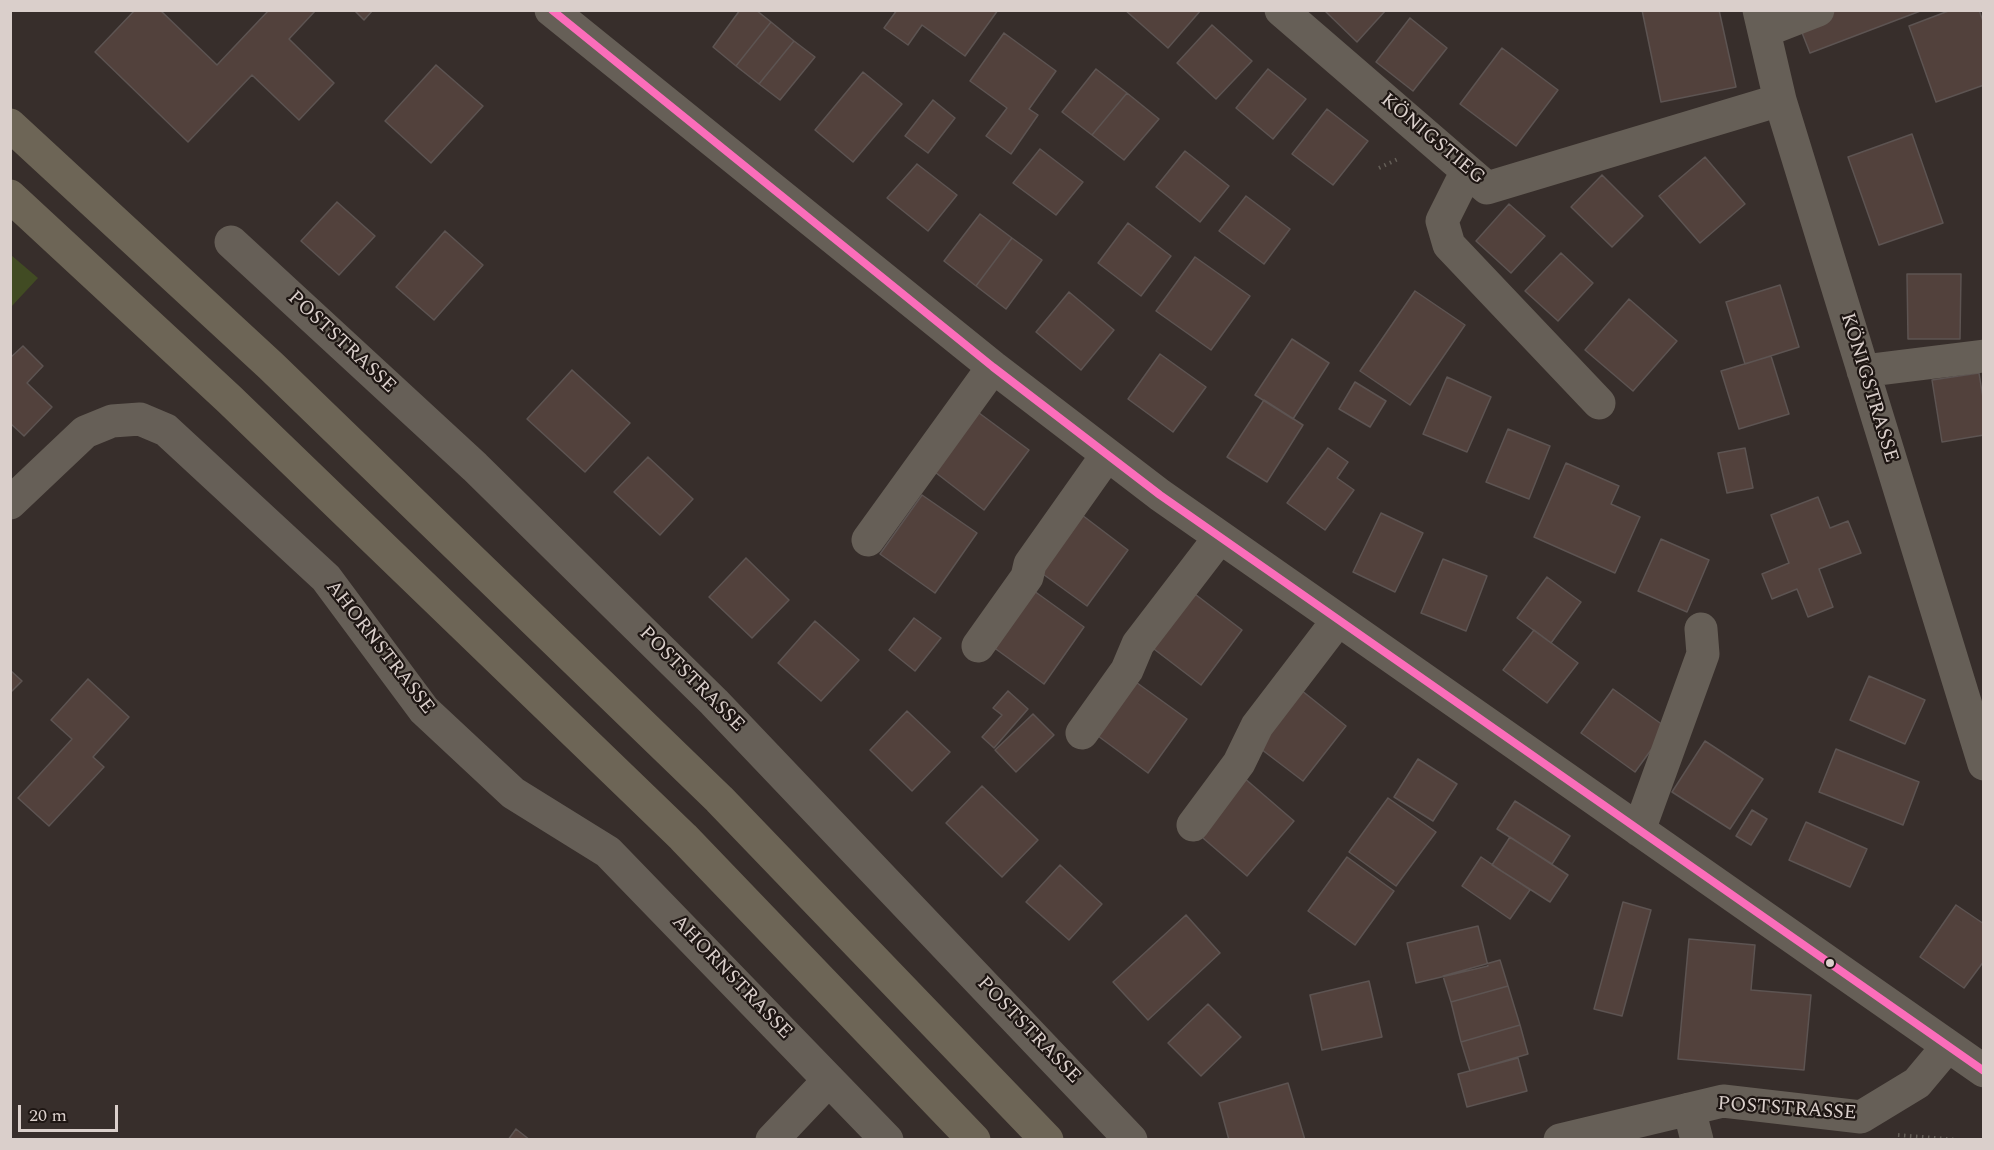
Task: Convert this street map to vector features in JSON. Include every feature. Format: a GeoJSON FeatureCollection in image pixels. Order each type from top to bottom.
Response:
{"type":"FeatureCollection","features":[{"type":"Feature","properties":{"kind":"highway"},"geometry":{"type":"LineString","coordinates":[[10,125],[271,366],[702,782],[1047,1140]]}},
{"type":"Feature","properties":{"kind":"highway"},"geometry":{"type":"LineString","coordinates":[[10,196],[247,416],[649,804],[974,1140]]}},
{"type":"Feature","properties":{"kind":"street"},"geometry":{"type":"LineString","coordinates":[[551,10],[993,367],[1107,455],[1338,620],[1983,1071]]}},
{"type":"Feature","properties":{"kind":"street","name":"KÖNIGSTIEG"},"geometry":{"type":"LineString","coordinates":[[1281,10],[1487,188],[1639,130],[1780,100]]}},
{"type":"Feature","properties":{"kind":"street"},"geometry":{"type":"LineString","coordinates":[[1761,21],[1818,10]]}},
{"type":"Feature","properties":{"kind":"street","name":"KÖNIGSTRASSE"},"geometry":{"type":"LineString","coordinates":[[1761,21],[1780,100],[1983,764]]}},
{"type":"Feature","properties":{"kind":"street"},"geometry":{"type":"LineString","coordinates":[[1467,171],[1443,221],[1449,245],[1599,403]]}},
{"type":"Feature","properties":{"kind":"street","name":"POSTSTRASSE"},"geometry":{"type":"LineString","coordinates":[[231,242],[475,466],[714,702],[1131,1140]]}},
{"type":"Feature","properties":{"kind":"street"},"geometry":{"type":"LineString","coordinates":[[1863,371],[1983,356]]}},
{"type":"Feature","properties":{"kind":"street"},"geometry":{"type":"LineString","coordinates":[[868,540],[993,367]]}},
{"type":"Feature","properties":{"kind":"street","name":"AHORNSTRASSE"},"geometry":{"type":"LineString","coordinates":[[10,503],[85,432],[112,421],[140,419],[166,430],[326,578],[424,710],[513,793],[608,852],[887,1140]]}},
{"type":"Feature","properties":{"kind":"street"},"geometry":{"type":"LineString","coordinates":[[978,646],[1028,577],[1030,564],[1107,455]]}},
{"type":"Feature","properties":{"kind":"street"},"geometry":{"type":"LineString","coordinates":[[1082,733],[1127,670],[1138,644],[1220,537]]}},
{"type":"Feature","properties":{"kind":"street"},"geometry":{"type":"LineString","coordinates":[[1193,825],[1239,763],[1257,726],[1338,620]]}},
{"type":"Feature","properties":{"kind":"street"},"geometry":{"type":"LineString","coordinates":[[1639,830],[1703,654],[1701,629]]}},
{"type":"Feature","properties":{"kind":"street","name":"POSTSTRASSE"},"geometry":{"type":"LineString","coordinates":[[1560,1140],[1693,1124],[1723,1101],[1861,1118],[1917,1083],[1948,1046]]}},
{"type":"Feature","properties":{"kind":"street"},"geometry":{"type":"LineString","coordinates":[[772,1140],[829,1080]]}},
{"type":"Feature","properties":{"kind":"path"},"geometry":{"type":"LineString","coordinates":[[1894,1134],[1958,1140]]}},
{"type":"Feature","properties":{"kind":"green space"},"geometry":{"type":"Polygon","coordinates":[[[11,255],[38,278],[11,307],[11,255]]]}},
{"type":"Feature","properties":{"kind":"building"},"geometry":{"type":"Polygon","coordinates":[[[135,10],[160,10],[217,65],[269,10],[316,10],[289,39],[334,83],[299,120],[252,75],[188,142],[95,52],[135,10]]]}},
{"type":"Feature","properties":{"kind":"building"},"geometry":{"type":"Polygon","coordinates":[[[354,10],[373,10],[364,20],[354,10]]]}},
{"type":"Feature","properties":{"kind":"building"},"geometry":{"type":"Polygon","coordinates":[[[740,10],[756,10],[771,22],[736,66],[713,47],[740,10]]]}},
{"type":"Feature","properties":{"kind":"building"},"geometry":{"type":"Polygon","coordinates":[[[897,10],[998,10],[965,56],[922,25],[908,45],[884,28],[897,10]]]}},
{"type":"Feature","properties":{"kind":"building"},"geometry":{"type":"Polygon","coordinates":[[[1125,10],[1201,10],[1168,48],[1125,10]]]}},
{"type":"Feature","properties":{"kind":"building"},"geometry":{"type":"Polygon","coordinates":[[[1324,10],[1386,10],[1357,42],[1324,10]]]}},
{"type":"Feature","properties":{"kind":"building"},"geometry":{"type":"Polygon","coordinates":[[[1642,10],[1719,10],[1736,87],[1661,102],[1642,10]]]}},
{"type":"Feature","properties":{"kind":"building"},"geometry":{"type":"Polygon","coordinates":[[[1837,10],[1923,10],[1810,53],[1799,25],[1837,10]]]}},
{"type":"Feature","properties":{"kind":"building"},"geometry":{"type":"Polygon","coordinates":[[[1951,10],[1979,10],[1984,24],[1984,85],[1936,102],[1909,26],[1951,10]]]}},
{"type":"Feature","properties":{"kind":"building"},"geometry":{"type":"Polygon","coordinates":[[[1410,18],[1447,48],[1413,91],[1376,62],[1410,18]]]}},
{"type":"Feature","properties":{"kind":"building"},"geometry":{"type":"Polygon","coordinates":[[[771,22],[794,41],[759,84],[736,66],[771,22]]]}},
{"type":"Feature","properties":{"kind":"building"},"geometry":{"type":"Polygon","coordinates":[[[1212,25],[1252,61],[1216,99],[1177,63],[1212,25]]]}},
{"type":"Feature","properties":{"kind":"building"},"geometry":{"type":"Polygon","coordinates":[[[1004,33],[1056,71],[1029,109],[1038,115],[1011,154],[986,136],[1007,108],[970,81],[1004,33]]]}},
{"type":"Feature","properties":{"kind":"building"},"geometry":{"type":"Polygon","coordinates":[[[794,41],[815,57],[780,100],[759,84],[794,41]]]}},
{"type":"Feature","properties":{"kind":"building"},"geometry":{"type":"Polygon","coordinates":[[[1502,48],[1558,90],[1516,146],[1460,104],[1502,48]]]}},
{"type":"Feature","properties":{"kind":"building"},"geometry":{"type":"Polygon","coordinates":[[[436,65],[483,106],[431,163],[385,121],[436,65]]]}},
{"type":"Feature","properties":{"kind":"building"},"geometry":{"type":"Polygon","coordinates":[[[1096,69],[1127,93],[1092,135],[1062,112],[1096,69]]]}},
{"type":"Feature","properties":{"kind":"building"},"geometry":{"type":"Polygon","coordinates":[[[1268,69],[1306,99],[1273,139],[1236,108],[1268,69]]]}},
{"type":"Feature","properties":{"kind":"building"},"geometry":{"type":"Polygon","coordinates":[[[863,72],[902,104],[853,162],[815,130],[863,72]]]}},
{"type":"Feature","properties":{"kind":"building"},"geometry":{"type":"Polygon","coordinates":[[[1127,93],[1159,119],[1124,160],[1092,135],[1127,93]]]}},
{"type":"Feature","properties":{"kind":"building"},"geometry":{"type":"Polygon","coordinates":[[[933,100],[955,118],[928,153],[905,136],[933,100]]]}},
{"type":"Feature","properties":{"kind":"building"},"geometry":{"type":"Polygon","coordinates":[[[1327,109],[1368,141],[1333,185],[1292,154],[1327,109]]]}},
{"type":"Feature","properties":{"kind":"building"},"geometry":{"type":"Polygon","coordinates":[[[1912,134],[1943,223],[1879,245],[1848,157],[1912,134]]]}},
{"type":"Feature","properties":{"kind":"building"},"geometry":{"type":"Polygon","coordinates":[[[1040,149],[1083,182],[1056,215],[1013,183],[1040,149]]]}},
{"type":"Feature","properties":{"kind":"building"},"geometry":{"type":"Polygon","coordinates":[[[1185,151],[1229,186],[1200,222],[1156,187],[1185,151]]]}},
{"type":"Feature","properties":{"kind":"building"},"geometry":{"type":"Polygon","coordinates":[[[1705,157],[1745,204],[1700,243],[1659,196],[1705,157]]]}},
{"type":"Feature","properties":{"kind":"building"},"geometry":{"type":"Polygon","coordinates":[[[917,164],[957,195],[928,231],[887,198],[917,164]]]}},
{"type":"Feature","properties":{"kind":"building"},"geometry":{"type":"Polygon","coordinates":[[[1602,175],[1643,216],[1612,247],[1571,207],[1602,175]]]}},
{"type":"Feature","properties":{"kind":"building"},"geometry":{"type":"Polygon","coordinates":[[[1246,196],[1290,229],[1264,264],[1219,231],[1246,196]]]}},
{"type":"Feature","properties":{"kind":"building"},"geometry":{"type":"Polygon","coordinates":[[[337,202],[375,236],[339,275],[301,241],[337,202]]]}},
{"type":"Feature","properties":{"kind":"building"},"geometry":{"type":"Polygon","coordinates":[[[1509,204],[1545,236],[1511,273],[1476,241],[1509,204]]]}},
{"type":"Feature","properties":{"kind":"building"},"geometry":{"type":"Polygon","coordinates":[[[980,214],[1012,238],[976,286],[944,261],[980,214]]]}},
{"type":"Feature","properties":{"kind":"building"},"geometry":{"type":"Polygon","coordinates":[[[1128,223],[1171,256],[1141,296],[1098,263],[1128,223]]]}},
{"type":"Feature","properties":{"kind":"building"},"geometry":{"type":"Polygon","coordinates":[[[445,231],[483,265],[434,320],[396,287],[445,231]]]}},
{"type":"Feature","properties":{"kind":"building"},"geometry":{"type":"Polygon","coordinates":[[[1012,238],[1042,260],[1006,309],[976,286],[1012,238]]]}},
{"type":"Feature","properties":{"kind":"building"},"geometry":{"type":"Polygon","coordinates":[[[1561,253],[1593,283],[1558,321],[1525,291],[1561,253]]]}},
{"type":"Feature","properties":{"kind":"building"},"geometry":{"type":"Polygon","coordinates":[[[1195,257],[1250,296],[1211,350],[1156,311],[1195,257]]]}},
{"type":"Feature","properties":{"kind":"building"},"geometry":{"type":"Polygon","coordinates":[[[1907,274],[1961,274],[1960,339],[1908,339],[1907,274]]]}},
{"type":"Feature","properties":{"kind":"building"},"geometry":{"type":"Polygon","coordinates":[[[1780,285],[1799,347],[1745,364],[1726,302],[1780,285]]]}},
{"type":"Feature","properties":{"kind":"building"},"geometry":{"type":"Polygon","coordinates":[[[1415,291],[1465,325],[1410,405],[1360,371],[1415,291]]]}},
{"type":"Feature","properties":{"kind":"building"},"geometry":{"type":"Polygon","coordinates":[[[1069,292],[1114,330],[1081,370],[1036,332],[1069,292]]]}},
{"type":"Feature","properties":{"kind":"building"},"geometry":{"type":"Polygon","coordinates":[[[1629,299],[1677,341],[1633,391],[1585,350],[1629,299]]]}},
{"type":"Feature","properties":{"kind":"building"},"geometry":{"type":"Polygon","coordinates":[[[1292,339],[1329,363],[1293,419],[1255,395],[1292,339]]]}},
{"type":"Feature","properties":{"kind":"building"},"geometry":{"type":"Polygon","coordinates":[[[23,346],[43,366],[27,383],[52,407],[24,436],[10,423],[10,358],[23,346]]]}},
{"type":"Feature","properties":{"kind":"building"},"geometry":{"type":"Polygon","coordinates":[[[1160,354],[1206,387],[1173,432],[1128,399],[1160,354]]]}},
{"type":"Feature","properties":{"kind":"building"},"geometry":{"type":"Polygon","coordinates":[[[1771,356],[1789,414],[1739,429],[1721,371],[1771,356]]]}},
{"type":"Feature","properties":{"kind":"building"},"geometry":{"type":"Polygon","coordinates":[[[572,370],[630,423],[585,472],[527,419],[572,370]]]}},
{"type":"Feature","properties":{"kind":"building"},"geometry":{"type":"Polygon","coordinates":[[[1979,373],[1984,404],[1984,435],[1942,442],[1932,380],[1979,373]]]}},
{"type":"Feature","properties":{"kind":"building"},"geometry":{"type":"Polygon","coordinates":[[[1447,377],[1491,397],[1467,452],[1423,434],[1447,377]]]}},
{"type":"Feature","properties":{"kind":"building"},"geometry":{"type":"Polygon","coordinates":[[[1355,382],[1386,401],[1370,427],[1339,409],[1355,382]]]}},
{"type":"Feature","properties":{"kind":"building"},"geometry":{"type":"Polygon","coordinates":[[[1264,400],[1303,425],[1267,482],[1227,457],[1264,400]]]}},
{"type":"Feature","properties":{"kind":"building"},"geometry":{"type":"Polygon","coordinates":[[[975,410],[1029,450],[984,510],[931,469],[975,410]]]}},
{"type":"Feature","properties":{"kind":"building"},"geometry":{"type":"Polygon","coordinates":[[[1508,429],[1550,446],[1529,499],[1486,482],[1508,429]]]}},
{"type":"Feature","properties":{"kind":"building"},"geometry":{"type":"Polygon","coordinates":[[[1328,448],[1348,462],[1337,478],[1354,490],[1325,530],[1287,503],[1328,448]]]}},
{"type":"Feature","properties":{"kind":"building"},"geometry":{"type":"Polygon","coordinates":[[[1745,448],[1753,488],[1727,493],[1718,453],[1745,448]]]}},
{"type":"Feature","properties":{"kind":"building"},"geometry":{"type":"Polygon","coordinates":[[[648,457],[693,499],[660,535],[614,492],[648,457]]]}},
{"type":"Feature","properties":{"kind":"building"},"geometry":{"type":"Polygon","coordinates":[[[1566,463],[1619,486],[1611,504],[1640,517],[1615,573],[1534,537],[1566,463]]]}},
{"type":"Feature","properties":{"kind":"building"},"geometry":{"type":"Polygon","coordinates":[[[922,495],[977,533],[935,593],[880,554],[922,495]]]}},
{"type":"Feature","properties":{"kind":"building"},"geometry":{"type":"Polygon","coordinates":[[[1818,497],[1830,528],[1848,521],[1861,553],[1819,569],[1833,607],[1808,617],[1797,589],[1772,599],[1762,574],[1789,563],[1771,515],[1818,497]]]}},
{"type":"Feature","properties":{"kind":"building"},"geometry":{"type":"Polygon","coordinates":[[[1078,512],[1128,550],[1087,606],[1036,569],[1078,512]]]}},
{"type":"Feature","properties":{"kind":"building"},"geometry":{"type":"Polygon","coordinates":[[[1381,513],[1423,533],[1395,592],[1353,572],[1381,513]]]}},
{"type":"Feature","properties":{"kind":"building"},"geometry":{"type":"Polygon","coordinates":[[[1661,539],[1709,560],[1687,612],[1638,591],[1661,539]]]}},
{"type":"Feature","properties":{"kind":"building"},"geometry":{"type":"Polygon","coordinates":[[[746,558],[789,600],[752,638],[709,597],[746,558]]]}},
{"type":"Feature","properties":{"kind":"building"},"geometry":{"type":"Polygon","coordinates":[[[1443,559],[1487,576],[1466,631],[1421,613],[1443,559]]]}},
{"type":"Feature","properties":{"kind":"building"},"geometry":{"type":"Polygon","coordinates":[[[1547,577],[1581,602],[1551,643],[1517,618],[1547,577]]]}},
{"type":"Feature","properties":{"kind":"building"},"geometry":{"type":"Polygon","coordinates":[[[1030,588],[1084,627],[1044,684],[989,644],[1030,588]]]}},
{"type":"Feature","properties":{"kind":"building"},"geometry":{"type":"Polygon","coordinates":[[[1191,591],[1242,630],[1201,685],[1150,646],[1191,591]]]}},
{"type":"Feature","properties":{"kind":"building"},"geometry":{"type":"Polygon","coordinates":[[[914,618],[941,638],[915,671],[889,650],[914,618]]]}},
{"type":"Feature","properties":{"kind":"building"},"geometry":{"type":"Polygon","coordinates":[[[815,621],[859,660],[821,701],[778,663],[815,621]]]}},
{"type":"Feature","properties":{"kind":"building"},"geometry":{"type":"Polygon","coordinates":[[[1534,630],[1578,663],[1547,703],[1503,670],[1534,630]]]}},
{"type":"Feature","properties":{"kind":"building"},"geometry":{"type":"Polygon","coordinates":[[[10,670],[22,681],[10,693],[10,670]]]}},
{"type":"Feature","properties":{"kind":"building"},"geometry":{"type":"Polygon","coordinates":[[[1869,676],[1925,700],[1905,744],[1850,720],[1869,676]]]}},
{"type":"Feature","properties":{"kind":"building"},"geometry":{"type":"Polygon","coordinates":[[[88,679],[129,717],[93,757],[104,767],[49,826],[18,798],[72,739],[51,720],[88,679]]]}},
{"type":"Feature","properties":{"kind":"building"},"geometry":{"type":"Polygon","coordinates":[[[1133,680],[1187,719],[1148,773],[1094,733],[1133,680]]]}},
{"type":"Feature","properties":{"kind":"building"},"geometry":{"type":"Polygon","coordinates":[[[1613,689],[1667,728],[1635,772],[1581,733],[1613,689]]]}},
{"type":"Feature","properties":{"kind":"building"},"geometry":{"type":"Polygon","coordinates":[[[1301,690],[1346,726],[1303,781],[1257,746],[1301,690]]]}},
{"type":"Feature","properties":{"kind":"building"},"geometry":{"type":"Polygon","coordinates":[[[1008,691],[1028,709],[994,748],[982,737],[1002,715],[993,708],[1008,691]]]}},
{"type":"Feature","properties":{"kind":"building"},"geometry":{"type":"Polygon","coordinates":[[[907,711],[950,752],[912,791],[870,750],[907,711]]]}},
{"type":"Feature","properties":{"kind":"building"},"geometry":{"type":"Polygon","coordinates":[[[1033,714],[1054,735],[1016,772],[995,750],[1033,714]]]}},
{"type":"Feature","properties":{"kind":"building"},"geometry":{"type":"Polygon","coordinates":[[[1705,741],[1763,779],[1730,829],[1672,792],[1705,741]]]}},
{"type":"Feature","properties":{"kind":"building"},"geometry":{"type":"Polygon","coordinates":[[[1836,749],[1919,782],[1903,825],[1819,792],[1836,749]]]}},
{"type":"Feature","properties":{"kind":"building"},"geometry":{"type":"Polygon","coordinates":[[[1418,759],[1457,784],[1433,821],[1394,797],[1418,759]]]}},
{"type":"Feature","properties":{"kind":"building"},"geometry":{"type":"Polygon","coordinates":[[[1243,777],[1294,821],[1247,876],[1196,832],[1243,777]]]}},
{"type":"Feature","properties":{"kind":"building"},"geometry":{"type":"Polygon","coordinates":[[[982,786],[1038,840],[1002,877],[946,823],[982,786]]]}},
{"type":"Feature","properties":{"kind":"building"},"geometry":{"type":"Polygon","coordinates":[[[1388,798],[1436,832],[1396,886],[1349,852],[1388,798]]]}},
{"type":"Feature","properties":{"kind":"building"},"geometry":{"type":"Polygon","coordinates":[[[1515,801],[1570,836],[1552,864],[1497,829],[1515,801]]]}},
{"type":"Feature","properties":{"kind":"building"},"geometry":{"type":"Polygon","coordinates":[[[1752,810],[1767,819],[1751,845],[1736,836],[1752,810]]]}},
{"type":"Feature","properties":{"kind":"building"},"geometry":{"type":"Polygon","coordinates":[[[1806,822],[1867,849],[1850,887],[1789,860],[1806,822]]]}},
{"type":"Feature","properties":{"kind":"building"},"geometry":{"type":"Polygon","coordinates":[[[1510,837],[1568,875],[1550,902],[1492,865],[1510,837]]]}},
{"type":"Feature","properties":{"kind":"building"},"geometry":{"type":"Polygon","coordinates":[[[1347,857],[1394,891],[1355,945],[1308,911],[1347,857]]]}},
{"type":"Feature","properties":{"kind":"building"},"geometry":{"type":"Polygon","coordinates":[[[1481,857],[1530,890],[1510,919],[1462,886],[1481,857]]]}},
{"type":"Feature","properties":{"kind":"building"},"geometry":{"type":"Polygon","coordinates":[[[1060,865],[1102,904],[1069,940],[1026,902],[1060,865]]]}},
{"type":"Feature","properties":{"kind":"building"},"geometry":{"type":"Polygon","coordinates":[[[1623,902],[1651,910],[1622,1016],[1594,1009],[1623,902]]]}},
{"type":"Feature","properties":{"kind":"building"},"geometry":{"type":"Polygon","coordinates":[[[1956,905],[1984,924],[1984,961],[1964,988],[1920,957],[1956,905]]]}},
{"type":"Feature","properties":{"kind":"building"},"geometry":{"type":"Polygon","coordinates":[[[1186,915],[1220,953],[1148,1020],[1113,982],[1186,915]]]}},
{"type":"Feature","properties":{"kind":"building"},"geometry":{"type":"Polygon","coordinates":[[[1478,926],[1488,966],[1416,983],[1407,943],[1478,926]]]}},
{"type":"Feature","properties":{"kind":"building"},"geometry":{"type":"Polygon","coordinates":[[[1689,939],[1755,945],[1751,990],[1811,995],[1804,1070],[1678,1059],[1689,939]]]}},
{"type":"Feature","properties":{"kind":"building"},"geometry":{"type":"Polygon","coordinates":[[[1500,960],[1508,986],[1451,1002],[1443,976],[1500,960]]]}},
{"type":"Feature","properties":{"kind":"building"},"geometry":{"type":"Polygon","coordinates":[[[1369,981],[1382,1037],[1322,1050],[1310,995],[1369,981]]]}},
{"type":"Feature","properties":{"kind":"building"},"geometry":{"type":"Polygon","coordinates":[[[1508,986],[1520,1025],[1461,1042],[1451,1002],[1508,986]]]}},
{"type":"Feature","properties":{"kind":"building"},"geometry":{"type":"Polygon","coordinates":[[[1208,1004],[1241,1037],[1201,1076],[1168,1043],[1208,1004]]]}},
{"type":"Feature","properties":{"kind":"building"},"geometry":{"type":"Polygon","coordinates":[[[1520,1025],[1528,1054],[1470,1071],[1461,1042],[1520,1025]]]}},
{"type":"Feature","properties":{"kind":"building"},"geometry":{"type":"Polygon","coordinates":[[[1518,1058],[1527,1091],[1467,1107],[1458,1074],[1518,1058]]]}},
{"type":"Feature","properties":{"kind":"building"},"geometry":{"type":"Polygon","coordinates":[[[1288,1083],[1305,1140],[1229,1140],[1219,1103],[1288,1083]]]}},
{"type":"Feature","properties":{"kind":"building"},"geometry":{"type":"Polygon","coordinates":[[[516,1129],[530,1140],[508,1140],[516,1129]]]}},
{"type":"Feature","properties":{"kind":"transit line"},"geometry":{"type":"LineString","coordinates":[[552,10],[993,367],[1160,495],[1984,1071]]}}]}
